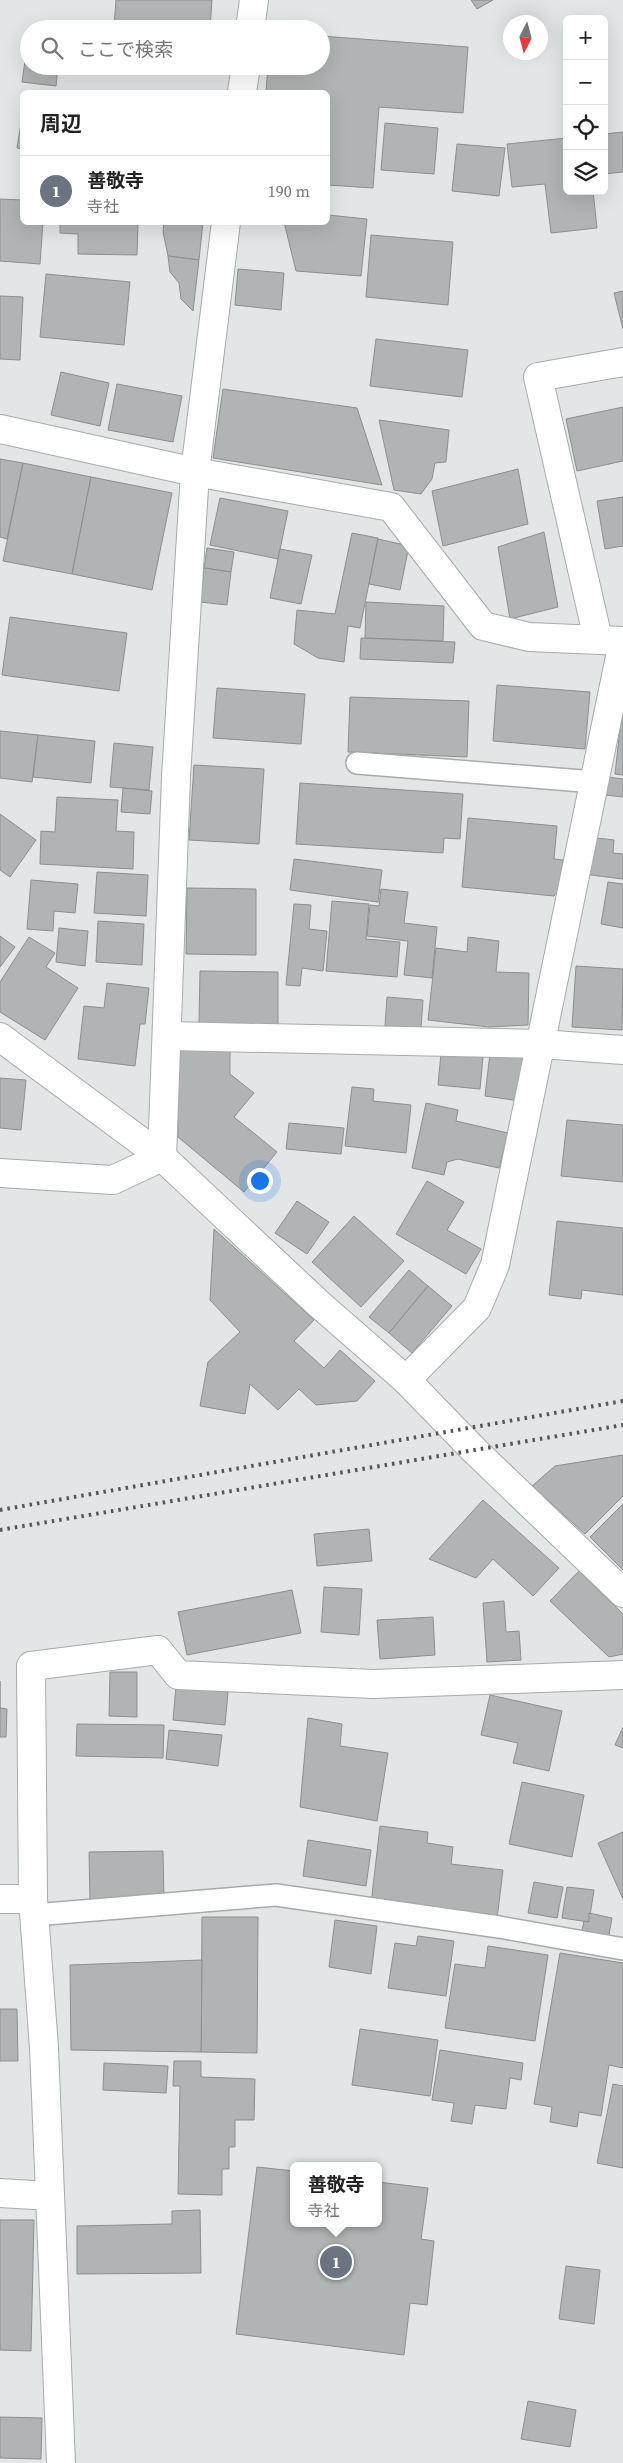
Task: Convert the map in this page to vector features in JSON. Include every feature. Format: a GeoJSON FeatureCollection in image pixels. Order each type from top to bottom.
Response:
{"type":"FeatureCollection","features":[{"type":"Feature","properties":{"kind":"street"},"geometry":{"type":"LineString","coordinates":[[251,20],[254,0]]}},
{"type":"Feature","properties":{"kind":"street"},"geometry":{"type":"LineString","coordinates":[[242,90],[245,75]]}},
{"type":"Feature","properties":{"kind":"street"},"geometry":{"type":"LineString","coordinates":[[162,1157],[168,1036],[176,777],[196,472],[226,225]]}},
{"type":"Feature","properties":{"kind":"street"},"geometry":{"type":"LineString","coordinates":[[406,1380],[477,1308],[495,1265],[594,782],[615,640],[538,377],[623,362]]}},
{"type":"Feature","properties":{"kind":"street"},"geometry":{"type":"LineString","coordinates":[[0,429],[196,472],[391,507],[482,626],[529,637],[615,640]]}},
{"type":"Feature","properties":{"kind":"street"},"geometry":{"type":"LineString","coordinates":[[168,1036],[541,1044],[623,1050]]}},
{"type":"Feature","properties":{"kind":"street"},"geometry":{"type":"LineString","coordinates":[[0,1038],[162,1157],[319,1304],[406,1380],[475,1451],[623,1593]]}},
{"type":"Feature","properties":{"kind":"street"},"geometry":{"type":"LineString","coordinates":[[0,1174],[113,1180],[162,1157]]}},
{"type":"Feature","properties":{"kind":"street"},"geometry":{"type":"LineString","coordinates":[[61,2463],[44,2048],[34,1907],[31,1666],[158,1650],[178,1675],[373,1684],[623,1675]]}},
{"type":"Feature","properties":{"kind":"street"},"geometry":{"type":"LineString","coordinates":[[0,1899],[34,1907]]}},
{"type":"Feature","properties":{"kind":"street"},"geometry":{"type":"LineString","coordinates":[[0,2193],[50,2196]]}},
{"type":"Feature","properties":{"kind":"lane"},"geometry":{"type":"LineString","coordinates":[[357,763],[594,782]]}},
{"type":"Feature","properties":{"kind":"lane"},"geometry":{"type":"LineString","coordinates":[[34,1907],[276,1895],[499,1927],[623,1949]]}},
{"type":"Feature","properties":{"kind":"building"},"geometry":{"type":"Polygon","coordinates":[[[116,0],[212,0],[211,20],[114,20],[116,0]]]}},
{"type":"Feature","properties":{"kind":"building"},"geometry":{"type":"Polygon","coordinates":[[[471,0],[493,0],[477,9],[471,0]]]}},
{"type":"Feature","properties":{"kind":"building"},"geometry":{"type":"Polygon","coordinates":[[[330,37],[468,47],[463,113],[379,107],[373,188],[330,185],[330,90],[266,90],[267,75],[330,75],[330,37]]]}},
{"type":"Feature","properties":{"kind":"building"},"geometry":{"type":"Polygon","coordinates":[[[23,75],[57,75],[56,86],[22,82],[23,75]]]}},
{"type":"Feature","properties":{"kind":"building"},"geometry":{"type":"Polygon","coordinates":[[[385,123],[438,128],[434,174],[381,170],[385,123]]]}},
{"type":"Feature","properties":{"kind":"building"},"geometry":{"type":"Polygon","coordinates":[[[20,129],[20,149],[17,148],[20,129]]]}},
{"type":"Feature","properties":{"kind":"building"},"geometry":{"type":"Polygon","coordinates":[[[623,132],[623,172],[608,174],[608,134],[623,132]]]}},
{"type":"Feature","properties":{"kind":"building"},"geometry":{"type":"Polygon","coordinates":[[[563,138],[563,195],[593,195],[597,228],[551,233],[545,184],[512,187],[507,144],[563,138]]]}},
{"type":"Feature","properties":{"kind":"building"},"geometry":{"type":"Polygon","coordinates":[[[457,144],[505,148],[499,196],[452,191],[457,144]]]}},
{"type":"Feature","properties":{"kind":"building"},"geometry":{"type":"Polygon","coordinates":[[[0,199],[20,200],[20,225],[43,225],[40,264],[0,261],[0,199]]]}},
{"type":"Feature","properties":{"kind":"building"},"geometry":{"type":"Polygon","coordinates":[[[330,215],[367,219],[361,276],[296,271],[285,225],[330,225],[330,215]]]}},
{"type":"Feature","properties":{"kind":"building"},"geometry":{"type":"Polygon","coordinates":[[[60,225],[138,225],[137,255],[78,254],[78,234],[60,233],[60,225]]]}},
{"type":"Feature","properties":{"kind":"building"},"geometry":{"type":"Polygon","coordinates":[[[164,225],[203,225],[199,260],[168,256],[163,232],[164,225]]]}},
{"type":"Feature","properties":{"kind":"building"},"geometry":{"type":"Polygon","coordinates":[[[371,235],[453,242],[448,305],[366,297],[371,235]]]}},
{"type":"Feature","properties":{"kind":"building"},"geometry":{"type":"Polygon","coordinates":[[[168,256],[199,260],[193,311],[181,299],[179,283],[170,272],[168,256]]]}},
{"type":"Feature","properties":{"kind":"building"},"geometry":{"type":"Polygon","coordinates":[[[238,269],[284,273],[281,310],[235,305],[238,269]]]}},
{"type":"Feature","properties":{"kind":"building"},"geometry":{"type":"Polygon","coordinates":[[[46,274],[130,282],[124,345],[40,337],[46,274]]]}},
{"type":"Feature","properties":{"kind":"building"},"geometry":{"type":"Polygon","coordinates":[[[623,291],[623,329],[614,293],[623,291]]]}},
{"type":"Feature","properties":{"kind":"building"},"geometry":{"type":"Polygon","coordinates":[[[0,296],[23,297],[20,360],[0,359],[0,296]]]}},
{"type":"Feature","properties":{"kind":"building"},"geometry":{"type":"Polygon","coordinates":[[[376,339],[468,350],[462,397],[370,386],[376,339]]]}},
{"type":"Feature","properties":{"kind":"building"},"geometry":{"type":"Polygon","coordinates":[[[61,372],[109,383],[100,426],[51,415],[61,372]]]}},
{"type":"Feature","properties":{"kind":"building"},"geometry":{"type":"Polygon","coordinates":[[[117,384],[182,396],[173,442],[108,430],[117,384]]]}},
{"type":"Feature","properties":{"kind":"building"},"geometry":{"type":"Polygon","coordinates":[[[223,389],[357,408],[382,485],[213,458],[223,389]]]}},
{"type":"Feature","properties":{"kind":"building"},"geometry":{"type":"Polygon","coordinates":[[[623,407],[623,461],[577,471],[566,419],[623,407]]]}},
{"type":"Feature","properties":{"kind":"building"},"geometry":{"type":"Polygon","coordinates":[[[379,420],[449,430],[446,462],[435,463],[432,479],[421,494],[394,490],[379,420]]]}},
{"type":"Feature","properties":{"kind":"building"},"geometry":{"type":"Polygon","coordinates":[[[0,459],[23,463],[7,539],[0,537],[0,459]]]}},
{"type":"Feature","properties":{"kind":"building"},"geometry":{"type":"Polygon","coordinates":[[[23,463],[91,477],[72,574],[3,561],[23,463]]]}},
{"type":"Feature","properties":{"kind":"building"},"geometry":{"type":"Polygon","coordinates":[[[518,469],[528,524],[443,546],[432,491],[518,469]]]}},
{"type":"Feature","properties":{"kind":"building"},"geometry":{"type":"Polygon","coordinates":[[[91,477],[172,493],[152,590],[72,574],[91,477]]]}},
{"type":"Feature","properties":{"kind":"building"},"geometry":{"type":"Polygon","coordinates":[[[623,497],[623,546],[605,549],[597,501],[623,497]]]}},
{"type":"Feature","properties":{"kind":"building"},"geometry":{"type":"Polygon","coordinates":[[[220,498],[288,511],[278,559],[210,545],[220,498]]]}},
{"type":"Feature","properties":{"kind":"building"},"geometry":{"type":"Polygon","coordinates":[[[544,532],[558,607],[510,619],[498,547],[544,532]]]}},
{"type":"Feature","properties":{"kind":"building"},"geometry":{"type":"Polygon","coordinates":[[[352,533],[378,538],[360,628],[348,626],[344,662],[318,658],[294,644],[297,610],[335,614],[352,533]]]}},
{"type":"Feature","properties":{"kind":"building"},"geometry":{"type":"Polygon","coordinates":[[[378,539],[409,546],[400,590],[369,584],[378,539]]]}},
{"type":"Feature","properties":{"kind":"building"},"geometry":{"type":"Polygon","coordinates":[[[207,548],[234,552],[231,572],[204,568],[207,548]]]}},
{"type":"Feature","properties":{"kind":"building"},"geometry":{"type":"Polygon","coordinates":[[[280,549],[312,555],[301,604],[270,598],[280,549]]]}},
{"type":"Feature","properties":{"kind":"building"},"geometry":{"type":"Polygon","coordinates":[[[204,568],[231,572],[227,605],[200,602],[204,568]]]}},
{"type":"Feature","properties":{"kind":"building"},"geometry":{"type":"Polygon","coordinates":[[[366,602],[444,606],[443,641],[365,638],[366,602]]]}},
{"type":"Feature","properties":{"kind":"building"},"geometry":{"type":"Polygon","coordinates":[[[10,617],[127,633],[119,691],[2,675],[10,617]]]}},
{"type":"Feature","properties":{"kind":"building"},"geometry":{"type":"Polygon","coordinates":[[[361,638],[455,642],[453,663],[360,659],[361,638]]]}},
{"type":"Feature","properties":{"kind":"building"},"geometry":{"type":"Polygon","coordinates":[[[497,685],[590,692],[585,749],[493,741],[497,685]]]}},
{"type":"Feature","properties":{"kind":"building"},"geometry":{"type":"Polygon","coordinates":[[[217,688],[305,694],[301,744],[213,738],[217,688]]]}},
{"type":"Feature","properties":{"kind":"building"},"geometry":{"type":"Polygon","coordinates":[[[350,697],[469,701],[467,757],[348,752],[350,697]]]}},
{"type":"Feature","properties":{"kind":"building"},"geometry":{"type":"Polygon","coordinates":[[[623,702],[623,775],[615,774],[623,702]]]}},
{"type":"Feature","properties":{"kind":"building"},"geometry":{"type":"Polygon","coordinates":[[[0,731],[38,735],[32,782],[0,778],[0,731]]]}},
{"type":"Feature","properties":{"kind":"building"},"geometry":{"type":"Polygon","coordinates":[[[38,735],[95,741],[91,783],[33,777],[38,735]]]}},
{"type":"Feature","properties":{"kind":"building"},"geometry":{"type":"Polygon","coordinates":[[[114,743],[153,747],[149,790],[110,787],[114,743]]]}},
{"type":"Feature","properties":{"kind":"building"},"geometry":{"type":"Polygon","coordinates":[[[194,765],[264,769],[259,844],[189,840],[194,765]]]}},
{"type":"Feature","properties":{"kind":"building"},"geometry":{"type":"Polygon","coordinates":[[[607,777],[623,779],[623,797],[605,795],[607,777]]]}},
{"type":"Feature","properties":{"kind":"building"},"geometry":{"type":"Polygon","coordinates":[[[300,783],[463,794],[460,839],[444,838],[443,853],[296,844],[300,783]]]}},
{"type":"Feature","properties":{"kind":"building"},"geometry":{"type":"Polygon","coordinates":[[[123,788],[152,791],[150,814],[121,812],[123,788]]]}},
{"type":"Feature","properties":{"kind":"building"},"geometry":{"type":"Polygon","coordinates":[[[57,797],[118,800],[116,831],[134,832],[133,869],[40,864],[41,831],[55,832],[57,797]]]}},
{"type":"Feature","properties":{"kind":"building"},"geometry":{"type":"Polygon","coordinates":[[[0,814],[36,840],[10,877],[0,870],[0,814]]]}},
{"type":"Feature","properties":{"kind":"building"},"geometry":{"type":"Polygon","coordinates":[[[468,818],[557,826],[554,859],[563,860],[560,889],[554,896],[462,887],[468,818]]]}},
{"type":"Feature","properties":{"kind":"building"},"geometry":{"type":"Polygon","coordinates":[[[588,837],[614,840],[613,853],[623,854],[623,879],[583,874],[588,837]]]}},
{"type":"Feature","properties":{"kind":"building"},"geometry":{"type":"Polygon","coordinates":[[[294,859],[382,870],[378,902],[290,890],[294,859]]]}},
{"type":"Feature","properties":{"kind":"building"},"geometry":{"type":"Polygon","coordinates":[[[97,872],[148,875],[146,916],[94,913],[97,872]]]}},
{"type":"Feature","properties":{"kind":"building"},"geometry":{"type":"Polygon","coordinates":[[[31,880],[78,884],[75,913],[54,911],[53,931],[27,929],[31,880]]]}},
{"type":"Feature","properties":{"kind":"building"},"geometry":{"type":"Polygon","coordinates":[[[608,882],[623,884],[623,928],[601,924],[608,882]]]}},
{"type":"Feature","properties":{"kind":"building"},"geometry":{"type":"Polygon","coordinates":[[[187,888],[256,889],[256,955],[186,954],[187,888]]]}},
{"type":"Feature","properties":{"kind":"building"},"geometry":{"type":"Polygon","coordinates":[[[381,889],[408,892],[404,923],[437,927],[432,978],[404,975],[408,941],[367,936],[370,905],[379,906],[381,889]]]}},
{"type":"Feature","properties":{"kind":"building"},"geometry":{"type":"Polygon","coordinates":[[[332,901],[369,904],[366,939],[400,942],[397,977],[326,971],[332,901]]]}},
{"type":"Feature","properties":{"kind":"building"},"geometry":{"type":"Polygon","coordinates":[[[294,904],[311,905],[309,929],[327,931],[323,971],[302,968],[300,986],[286,985],[294,904]]]}},
{"type":"Feature","properties":{"kind":"building"},"geometry":{"type":"Polygon","coordinates":[[[98,921],[144,924],[142,965],[96,962],[98,921]]]}},
{"type":"Feature","properties":{"kind":"building"},"geometry":{"type":"Polygon","coordinates":[[[59,928],[88,931],[85,966],[56,962],[59,928]]]}},
{"type":"Feature","properties":{"kind":"building"},"geometry":{"type":"Polygon","coordinates":[[[0,936],[15,947],[0,967],[0,936]]]}},
{"type":"Feature","properties":{"kind":"building"},"geometry":{"type":"Polygon","coordinates":[[[29,937],[55,953],[46,967],[78,988],[45,1040],[0,1012],[0,982],[29,937]]]}},
{"type":"Feature","properties":{"kind":"building"},"geometry":{"type":"Polygon","coordinates":[[[468,937],[499,941],[496,972],[529,973],[528,1025],[489,1027],[428,1020],[436,948],[467,952],[468,937]]]}},
{"type":"Feature","properties":{"kind":"building"},"geometry":{"type":"Polygon","coordinates":[[[576,966],[623,969],[622,1030],[572,1027],[576,966]]]}},
{"type":"Feature","properties":{"kind":"building"},"geometry":{"type":"Polygon","coordinates":[[[200,971],[278,972],[278,1025],[199,1024],[200,971]]]}},
{"type":"Feature","properties":{"kind":"building"},"geometry":{"type":"Polygon","coordinates":[[[107,983],[149,988],[145,1024],[140,1024],[135,1066],[78,1059],[84,1006],[104,1008],[107,983]]]}},
{"type":"Feature","properties":{"kind":"building"},"geometry":{"type":"Polygon","coordinates":[[[387,997],[423,1000],[421,1028],[385,1026],[387,997]]]}},
{"type":"Feature","properties":{"kind":"building"},"geometry":{"type":"Polygon","coordinates":[[[230,1045],[230,1074],[254,1093],[234,1117],[277,1152],[244,1192],[178,1137],[177,1046],[230,1045]]]}},
{"type":"Feature","properties":{"kind":"building"},"geometry":{"type":"Polygon","coordinates":[[[441,1053],[483,1057],[480,1089],[438,1085],[441,1053]]]}},
{"type":"Feature","properties":{"kind":"building"},"geometry":{"type":"Polygon","coordinates":[[[490,1053],[525,1058],[520,1101],[485,1096],[490,1053]]]}},
{"type":"Feature","properties":{"kind":"building"},"geometry":{"type":"Polygon","coordinates":[[[0,1078],[26,1080],[21,1130],[0,1128],[0,1078]]]}},
{"type":"Feature","properties":{"kind":"building"},"geometry":{"type":"Polygon","coordinates":[[[352,1087],[374,1089],[373,1101],[411,1105],[406,1153],[345,1146],[352,1087]]]}},
{"type":"Feature","properties":{"kind":"building"},"geometry":{"type":"Polygon","coordinates":[[[426,1103],[458,1110],[456,1121],[508,1133],[499,1168],[458,1159],[447,1162],[444,1175],[412,1168],[426,1103]]]}},
{"type":"Feature","properties":{"kind":"building"},"geometry":{"type":"Polygon","coordinates":[[[567,1120],[623,1125],[623,1182],[561,1176],[567,1120]]]}},
{"type":"Feature","properties":{"kind":"building"},"geometry":{"type":"Polygon","coordinates":[[[289,1123],[344,1128],[341,1154],[286,1149],[289,1123]]]}},
{"type":"Feature","properties":{"kind":"building"},"geometry":{"type":"Polygon","coordinates":[[[427,1181],[464,1202],[447,1230],[481,1249],[466,1274],[396,1234],[427,1181]]]}},
{"type":"Feature","properties":{"kind":"building"},"geometry":{"type":"Polygon","coordinates":[[[297,1201],[329,1222],[307,1254],[275,1233],[297,1201]]]}},
{"type":"Feature","properties":{"kind":"building"},"geometry":{"type":"Polygon","coordinates":[[[354,1216],[404,1261],[361,1307],[312,1262],[354,1216]]]}},
{"type":"Feature","properties":{"kind":"building"},"geometry":{"type":"Polygon","coordinates":[[[557,1221],[623,1228],[623,1295],[582,1290],[581,1299],[549,1295],[557,1221]]]}},
{"type":"Feature","properties":{"kind":"building"},"geometry":{"type":"Polygon","coordinates":[[[214,1229],[314,1320],[294,1341],[324,1368],[340,1350],[375,1381],[357,1401],[316,1405],[299,1389],[278,1410],[250,1384],[245,1414],[200,1406],[208,1362],[240,1332],[210,1300],[214,1229]]]}},
{"type":"Feature","properties":{"kind":"building"},"geometry":{"type":"Polygon","coordinates":[[[409,1270],[428,1286],[389,1333],[369,1317],[409,1270]]]}},
{"type":"Feature","properties":{"kind":"building"},"geometry":{"type":"Polygon","coordinates":[[[428,1286],[452,1306],[412,1353],[389,1333],[428,1286]]]}},
{"type":"Feature","properties":{"kind":"building"},"geometry":{"type":"Polygon","coordinates":[[[623,1455],[623,1496],[585,1534],[532,1486],[555,1466],[623,1455]]]}},
{"type":"Feature","properties":{"kind":"building"},"geometry":{"type":"Polygon","coordinates":[[[483,1500],[559,1568],[533,1596],[493,1559],[476,1578],[429,1559],[483,1500]]]}},
{"type":"Feature","properties":{"kind":"building"},"geometry":{"type":"Polygon","coordinates":[[[623,1504],[623,1570],[590,1537],[623,1504]]]}},
{"type":"Feature","properties":{"kind":"building"},"geometry":{"type":"Polygon","coordinates":[[[369,1529],[372,1561],[317,1566],[314,1534],[369,1529]]]}},
{"type":"Feature","properties":{"kind":"building"},"geometry":{"type":"Polygon","coordinates":[[[579,1571],[623,1614],[623,1654],[609,1657],[550,1601],[579,1571]]]}},
{"type":"Feature","properties":{"kind":"building"},"geometry":{"type":"Polygon","coordinates":[[[324,1587],[362,1589],[359,1635],[321,1632],[324,1587]]]}},
{"type":"Feature","properties":{"kind":"building"},"geometry":{"type":"Polygon","coordinates":[[[292,1590],[301,1633],[187,1655],[178,1612],[292,1590]]]}},
{"type":"Feature","properties":{"kind":"building"},"geometry":{"type":"Polygon","coordinates":[[[504,1601],[506,1632],[519,1631],[521,1660],[487,1662],[483,1603],[504,1601]]]}},
{"type":"Feature","properties":{"kind":"building"},"geometry":{"type":"Polygon","coordinates":[[[433,1617],[435,1655],[380,1659],[377,1620],[433,1617]]]}},
{"type":"Feature","properties":{"kind":"building"},"geometry":{"type":"Polygon","coordinates":[[[110,1672],[137,1672],[137,1717],[109,1716],[110,1672]]]}},
{"type":"Feature","properties":{"kind":"building"},"geometry":{"type":"Polygon","coordinates":[[[176,1687],[228,1692],[225,1725],[173,1720],[176,1687]]]}},
{"type":"Feature","properties":{"kind":"building"},"geometry":{"type":"Polygon","coordinates":[[[490,1695],[562,1711],[549,1771],[513,1763],[518,1743],[481,1735],[490,1695]]]}},
{"type":"Feature","properties":{"kind":"building"},"geometry":{"type":"Polygon","coordinates":[[[0,1708],[7,1709],[6,1737],[0,1737],[0,1708]]]}},
{"type":"Feature","properties":{"kind":"building"},"geometry":{"type":"Polygon","coordinates":[[[308,1718],[342,1724],[340,1746],[388,1753],[377,1821],[300,1807],[308,1718]]]}},
{"type":"Feature","properties":{"kind":"building"},"geometry":{"type":"Polygon","coordinates":[[[77,1724],[164,1725],[163,1758],[76,1756],[77,1724]]]}},
{"type":"Feature","properties":{"kind":"building"},"geometry":{"type":"Polygon","coordinates":[[[623,1727],[623,1748],[615,1745],[623,1727]]]}},
{"type":"Feature","properties":{"kind":"building"},"geometry":{"type":"Polygon","coordinates":[[[169,1730],[222,1735],[218,1766],[166,1759],[169,1730]]]}},
{"type":"Feature","properties":{"kind":"building"},"geometry":{"type":"Polygon","coordinates":[[[522,1782],[584,1795],[572,1857],[509,1844],[522,1782]]]}},
{"type":"Feature","properties":{"kind":"building"},"geometry":{"type":"Polygon","coordinates":[[[380,1826],[428,1832],[427,1843],[453,1847],[451,1864],[503,1870],[497,1919],[371,1904],[380,1826]]]}},
{"type":"Feature","properties":{"kind":"building"},"geometry":{"type":"Polygon","coordinates":[[[623,1832],[623,1899],[598,1843],[623,1832]]]}},
{"type":"Feature","properties":{"kind":"building"},"geometry":{"type":"Polygon","coordinates":[[[308,1840],[371,1850],[366,1886],[303,1876],[308,1840]]]}},
{"type":"Feature","properties":{"kind":"building"},"geometry":{"type":"Polygon","coordinates":[[[163,1851],[164,1901],[90,1902],[89,1852],[163,1851]]]}},
{"type":"Feature","properties":{"kind":"building"},"geometry":{"type":"Polygon","coordinates":[[[534,1882],[563,1887],[557,1918],[528,1913],[534,1882]]]}},
{"type":"Feature","properties":{"kind":"building"},"geometry":{"type":"Polygon","coordinates":[[[567,1887],[594,1890],[589,1922],[562,1918],[567,1887]]]}},
{"type":"Feature","properties":{"kind":"building"},"geometry":{"type":"Polygon","coordinates":[[[589,1913],[612,1918],[608,1940],[581,1935],[584,1921],[589,1922],[589,1913]]]}},
{"type":"Feature","properties":{"kind":"building"},"geometry":{"type":"Polygon","coordinates":[[[202,1917],[258,1917],[257,2053],[201,2052],[202,1917]]]}},
{"type":"Feature","properties":{"kind":"building"},"geometry":{"type":"Polygon","coordinates":[[[335,1920],[377,1926],[371,1974],[329,1967],[335,1920]]]}},
{"type":"Feature","properties":{"kind":"building"},"geometry":{"type":"Polygon","coordinates":[[[418,1936],[454,1941],[446,1996],[388,1988],[395,1943],[416,1946],[418,1936]]]}},
{"type":"Feature","properties":{"kind":"building"},"geometry":{"type":"Polygon","coordinates":[[[488,1946],[548,1955],[535,2041],[445,2028],[455,1964],[485,1968],[488,1946]]]}},
{"type":"Feature","properties":{"kind":"building"},"geometry":{"type":"Polygon","coordinates":[[[560,1953],[623,1963],[623,2068],[609,2065],[601,2116],[579,2112],[577,2127],[550,2122],[552,2107],[534,2104],[560,1953]]]}},
{"type":"Feature","properties":{"kind":"building"},"geometry":{"type":"Polygon","coordinates":[[[202,1960],[201,2052],[71,2050],[70,1965],[202,1960]]]}},
{"type":"Feature","properties":{"kind":"building"},"geometry":{"type":"Polygon","coordinates":[[[0,2009],[17,2009],[18,2061],[0,2061],[0,2009]]]}},
{"type":"Feature","properties":{"kind":"building"},"geometry":{"type":"Polygon","coordinates":[[[360,2029],[438,2040],[430,2096],[352,2085],[360,2029]]]}},
{"type":"Feature","properties":{"kind":"building"},"geometry":{"type":"Polygon","coordinates":[[[440,2050],[523,2063],[521,2080],[510,2078],[506,2109],[475,2105],[472,2124],[451,2121],[454,2103],[432,2100],[440,2050]]]}},
{"type":"Feature","properties":{"kind":"building"},"geometry":{"type":"Polygon","coordinates":[[[174,2061],[201,2061],[201,2077],[255,2079],[254,2120],[235,2120],[235,2147],[229,2147],[229,2169],[222,2169],[222,2195],[178,2194],[180,2086],[173,2086],[174,2061]]]}},
{"type":"Feature","properties":{"kind":"building"},"geometry":{"type":"Polygon","coordinates":[[[104,2063],[168,2066],[166,2093],[103,2090],[104,2063]]]}},
{"type":"Feature","properties":{"kind":"building"},"geometry":{"type":"Polygon","coordinates":[[[613,2084],[623,2086],[623,2168],[597,2163],[613,2084]]]}},
{"type":"Feature","properties":{"kind":"building"},"geometry":{"type":"Polygon","coordinates":[[[257,2167],[290,2171],[290,2227],[382,2227],[382,2182],[428,2188],[421,2239],[434,2241],[427,2305],[410,2303],[404,2355],[236,2334],[257,2167]]]}},
{"type":"Feature","properties":{"kind":"building"},"geometry":{"type":"Polygon","coordinates":[[[200,2210],[201,2273],[77,2274],[77,2226],[172,2224],[172,2211],[200,2210]]]}},
{"type":"Feature","properties":{"kind":"building"},"geometry":{"type":"Polygon","coordinates":[[[0,2220],[34,2220],[31,2351],[0,2350],[0,2220]]]}},
{"type":"Feature","properties":{"kind":"building"},"geometry":{"type":"Polygon","coordinates":[[[566,2266],[600,2270],[594,2324],[559,2319],[566,2266]]]}},
{"type":"Feature","properties":{"kind":"building"},"geometry":{"type":"Polygon","coordinates":[[[528,2401],[576,2410],[570,2447],[521,2439],[528,2401]]]}},
{"type":"Feature","properties":{"kind":"building"},"geometry":{"type":"Polygon","coordinates":[[[0,2417],[42,2418],[41,2459],[0,2458],[0,2417]]]}},
{"type":"Feature","properties":{"kind":"railway"},"geometry":{"type":"LineString","coordinates":[[0,1510],[623,1401]]}},
{"type":"Feature","properties":{"kind":"railway"},"geometry":{"type":"LineString","coordinates":[[0,1530],[623,1425]]}},
{"type":"Feature","properties":{"kind":"place","name":"善敬寺"},"geometry":{"type":"Point","coordinates":[336,2262]}}]}
